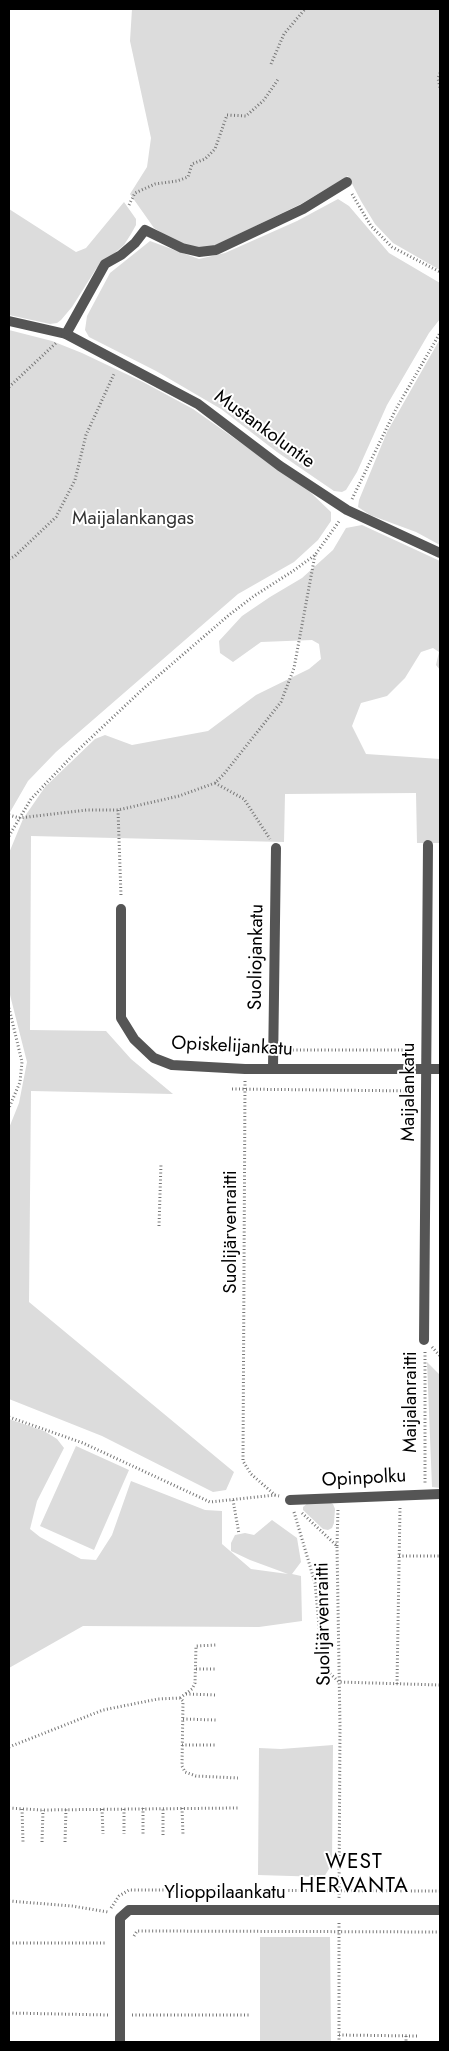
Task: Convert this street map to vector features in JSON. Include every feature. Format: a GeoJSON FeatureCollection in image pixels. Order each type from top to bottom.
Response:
{"type":"FeatureCollection","features":[{"type":"Feature","properties":{"kind":"street"},"geometry":{"type":"LineString","coordinates":[[66,334],[105,264],[135,244],[145,230],[182,248],[199,252],[216,250],[303,209],[347,182]]}},
{"type":"Feature","properties":{"kind":"street","name":"Mustankoluntie"},"geometry":{"type":"LineString","coordinates":[[9,321],[66,334],[120,362],[198,404],[280,466],[347,510],[440,553]]}},
{"type":"Feature","properties":{"kind":"street","name":"Maijalankatu"},"geometry":{"type":"LineString","coordinates":[[424,1340],[428,845]]}},
{"type":"Feature","properties":{"kind":"street","name":"Suoliojankatu"},"geometry":{"type":"LineString","coordinates":[[273,1068],[276,848]]}},
{"type":"Feature","properties":{"kind":"street","name":"Opiskelijankatu"},"geometry":{"type":"LineString","coordinates":[[121,909],[122,1018],[134,1039],[154,1058],[172,1065],[245,1069],[440,1069]]}},
{"type":"Feature","properties":{"kind":"street","name":"Opinpolku"},"geometry":{"type":"LineString","coordinates":[[290,1500],[440,1494]]}},
{"type":"Feature","properties":{"kind":"street"},"geometry":{"type":"LineString","coordinates":[[120,2042],[120,1918],[129,1910]]}},
{"type":"Feature","properties":{"kind":"street","name":"Ylioppilaankatu"},"geometry":{"type":"LineString","coordinates":[[129,1910],[440,1910]]}},
{"type":"Feature","properties":{"kind":"path"},"geometry":{"type":"LineString","coordinates":[[271,64],[284,34],[305,9]]}},
{"type":"Feature","properties":{"kind":"path"},"geometry":{"type":"LineString","coordinates":[[440,73],[438,78],[440,88]]}},
{"type":"Feature","properties":{"kind":"path"},"geometry":{"type":"LineString","coordinates":[[130,205],[135,193],[155,184],[177,181],[188,177],[192,164],[205,159],[215,148],[227,115],[246,116],[264,100],[280,78]]}},
{"type":"Feature","properties":{"kind":"path"},"geometry":{"type":"LineString","coordinates":[[347,182],[358,206],[372,226],[392,247],[440,272]]}},
{"type":"Feature","properties":{"kind":"path"},"geometry":{"type":"LineString","coordinates":[[9,836],[18,818],[46,782],[144,688],[254,596],[315,555],[329,538],[347,510],[396,408],[440,333]]}},
{"type":"Feature","properties":{"kind":"path"},"geometry":{"type":"LineString","coordinates":[[9,387],[66,334]]}},
{"type":"Feature","properties":{"kind":"path"},"geometry":{"type":"LineString","coordinates":[[9,559],[15,556],[56,517],[75,480],[86,435],[120,362]]}},
{"type":"Feature","properties":{"kind":"path"},"geometry":{"type":"LineString","coordinates":[[9,815],[18,818],[87,810],[118,810],[179,796],[215,783],[281,702],[294,668],[315,555]]}},
{"type":"Feature","properties":{"kind":"path"},"geometry":{"type":"LineString","coordinates":[[215,783],[244,799],[276,848]]}},
{"type":"Feature","properties":{"kind":"path"},"geometry":{"type":"LineString","coordinates":[[118,810],[121,909]]}},
{"type":"Feature","properties":{"kind":"path"},"geometry":{"type":"LineString","coordinates":[[9,1008],[22,1062],[20,1082],[9,1108]]}},
{"type":"Feature","properties":{"kind":"path"},"geometry":{"type":"LineString","coordinates":[[272,1050],[426,1050]]}},
{"type":"Feature","properties":{"kind":"path","name":"Suolijärvenraitti"},"geometry":{"type":"LineString","coordinates":[[245,1069],[243,1461],[251,1474],[275,1495],[290,1500],[312,1524],[337,1546],[339,2042]]}},
{"type":"Feature","properties":{"kind":"path"},"geometry":{"type":"LineString","coordinates":[[232,1089],[426,1090]]}},
{"type":"Feature","properties":{"kind":"path"},"geometry":{"type":"LineString","coordinates":[[159,1226],[161,1163]]}},
{"type":"Feature","properties":{"kind":"path","name":"Maijalanraitti"},"geometry":{"type":"LineString","coordinates":[[424,1340],[425,1494]]}},
{"type":"Feature","properties":{"kind":"path"},"geometry":{"type":"LineString","coordinates":[[9,1417],[83,1443],[210,1502],[275,1495]]}},
{"type":"Feature","properties":{"kind":"path"},"geometry":{"type":"LineString","coordinates":[[397,1684],[400,1495]]}},
{"type":"Feature","properties":{"kind":"path"},"geometry":{"type":"LineString","coordinates":[[337,1546],[338,1498]]}},
{"type":"Feature","properties":{"kind":"path"},"geometry":{"type":"LineString","coordinates":[[233,1500],[239,1534]]}},
{"type":"Feature","properties":{"kind":"path"},"geometry":{"type":"LineString","coordinates":[[290,1500],[315,1583],[324,1667],[339,1682],[440,1684]]}},
{"type":"Feature","properties":{"kind":"path"},"geometry":{"type":"LineString","coordinates":[[399,1556],[440,1556]]}},
{"type":"Feature","properties":{"kind":"path"},"geometry":{"type":"LineString","coordinates":[[9,1747],[103,1710],[158,1699],[180,1698],[192,1689],[195,1683],[196,1646],[216,1645]]}},
{"type":"Feature","properties":{"kind":"path"},"geometry":{"type":"LineString","coordinates":[[196,1669],[216,1669]]}},
{"type":"Feature","properties":{"kind":"path"},"geometry":{"type":"LineString","coordinates":[[186,1694],[216,1695]]}},
{"type":"Feature","properties":{"kind":"path"},"geometry":{"type":"LineString","coordinates":[[180,1698],[183,1701],[182,1766],[185,1772],[196,1776],[238,1778]]}},
{"type":"Feature","properties":{"kind":"path"},"geometry":{"type":"LineString","coordinates":[[183,1719],[216,1720]]}},
{"type":"Feature","properties":{"kind":"path"},"geometry":{"type":"LineString","coordinates":[[182,1745],[216,1745]]}},
{"type":"Feature","properties":{"kind":"path"},"geometry":{"type":"LineString","coordinates":[[9,1808],[43,1810],[238,1808]]}},
{"type":"Feature","properties":{"kind":"path"},"geometry":{"type":"LineString","coordinates":[[22,1808],[23,1842]]}},
{"type":"Feature","properties":{"kind":"path"},"geometry":{"type":"LineString","coordinates":[[143,1808],[143,1834]]}},
{"type":"Feature","properties":{"kind":"path"},"geometry":{"type":"LineString","coordinates":[[163,1808],[163,1835]]}},
{"type":"Feature","properties":{"kind":"path"},"geometry":{"type":"LineString","coordinates":[[182,1808],[183,1835]]}},
{"type":"Feature","properties":{"kind":"path"},"geometry":{"type":"LineString","coordinates":[[65,1842],[66,1809]]}},
{"type":"Feature","properties":{"kind":"path"},"geometry":{"type":"LineString","coordinates":[[102,1809],[103,1834]]}},
{"type":"Feature","properties":{"kind":"path"},"geometry":{"type":"LineString","coordinates":[[124,1809],[124,1834]]}},
{"type":"Feature","properties":{"kind":"path"},"geometry":{"type":"LineString","coordinates":[[42,1842],[43,1810]]}},
{"type":"Feature","properties":{"kind":"path"},"geometry":{"type":"LineString","coordinates":[[108,1912],[119,1896],[129,1890],[440,1890]]}},
{"type":"Feature","properties":{"kind":"path"},"geometry":{"type":"LineString","coordinates":[[9,1901],[72,1906],[108,1912],[129,1910]]}},
{"type":"Feature","properties":{"kind":"path"},"geometry":{"type":"LineString","coordinates":[[132,1943],[136,1931],[440,1932]]}},
{"type":"Feature","properties":{"kind":"path"},"geometry":{"type":"LineString","coordinates":[[9,1943],[120,1943]]}},
{"type":"Feature","properties":{"kind":"path"},"geometry":{"type":"LineString","coordinates":[[132,2006],[132,2024]]}},
{"type":"Feature","properties":{"kind":"path"},"geometry":{"type":"LineString","coordinates":[[9,2013],[249,2015]]}},
{"type":"Feature","properties":{"kind":"path"},"geometry":{"type":"LineString","coordinates":[[339,2035],[417,2036]]}},
{"type":"Feature","properties":{"kind":"path"},"geometry":{"type":"LineString","coordinates":[[406,2036],[406,2042]]}},
{"type":"Feature","properties":{"kind":"green space"},"geometry":{"type":"Polygon","coordinates":[[[132,9],[440,9],[440,270],[393,243],[375,224],[348,176],[301,204],[214,246],[198,248],[174,241],[154,228],[130,194],[147,167],[151,138],[130,41],[132,9]]]}},
{"type":"Feature","properties":{"kind":"green space"},"geometry":{"type":"Polygon","coordinates":[[[338,199],[349,206],[389,253],[440,283],[440,319],[429,333],[387,405],[357,472],[346,490],[342,492],[334,491],[277,452],[221,409],[156,371],[89,337],[85,330],[87,316],[110,273],[150,241],[199,259],[225,253],[297,221],[338,199]]]}},
{"type":"Feature","properties":{"kind":"green space"},"geometry":{"type":"Polygon","coordinates":[[[124,202],[136,219],[136,225],[124,245],[96,269],[72,307],[61,320],[50,324],[9,315],[9,209],[76,252],[86,248],[124,202]]]}},
{"type":"Feature","properties":{"kind":"green space","name":"Maijalankangas"},"geometry":{"type":"Polygon","coordinates":[[[9,330],[52,341],[82,353],[143,382],[193,409],[309,491],[331,512],[331,521],[318,540],[294,562],[238,594],[56,752],[28,781],[9,814],[9,330]]]}},
{"type":"Feature","properties":{"kind":"green space"},"geometry":{"type":"Polygon","coordinates":[[[440,339],[440,545],[416,532],[370,515],[358,507],[359,500],[387,432],[440,339]]]}},
{"type":"Feature","properties":{"kind":"green space"},"geometry":{"type":"Polygon","coordinates":[[[362,525],[440,561],[440,670],[436,665],[439,652],[433,648],[421,652],[405,678],[387,696],[361,703],[352,726],[366,754],[440,759],[440,843],[417,843],[416,793],[285,794],[284,842],[31,836],[30,1030],[106,1031],[131,1059],[173,1094],[31,1091],[29,1302],[234,1472],[226,1490],[213,1492],[102,1436],[9,1399],[9,1128],[19,1103],[27,1062],[9,991],[9,853],[23,819],[45,787],[95,739],[105,735],[132,745],[208,731],[256,695],[309,669],[321,659],[319,644],[312,640],[261,642],[233,662],[220,653],[219,641],[242,616],[302,578],[333,550],[346,528],[362,525]]]}},
{"type":"Feature","properties":{"kind":"green space"},"geometry":{"type":"Polygon","coordinates":[[[427,1362],[440,1375],[440,1488],[432,1487],[427,1362]]]}},
{"type":"Feature","properties":{"kind":"green space"},"geometry":{"type":"Polygon","coordinates":[[[9,1419],[44,1431],[57,1439],[64,1448],[37,1501],[30,1529],[40,1537],[81,1559],[96,1560],[112,1535],[131,1481],[205,1510],[222,1511],[222,1544],[251,1569],[288,1574],[231,1551],[231,1543],[235,1535],[245,1533],[254,1535],[272,1520],[297,1538],[301,1562],[292,1574],[301,1576],[302,1621],[259,1627],[83,1626],[9,1668],[9,1419]]]}},
{"type":"Feature","properties":{"kind":"green space"},"geometry":{"type":"Polygon","coordinates":[[[76,1446],[129,1470],[94,1550],[40,1526],[76,1446]]]}},
{"type":"Feature","properties":{"kind":"green space"},"geometry":{"type":"Polygon","coordinates":[[[329,1502],[333,1504],[335,1509],[334,1523],[332,1528],[328,1530],[323,1529],[303,1510],[303,1507],[308,1503],[329,1502]]]}},
{"type":"Feature","properties":{"kind":"green space"},"geometry":{"type":"Polygon","coordinates":[[[333,1745],[332,1864],[324,1877],[258,1875],[259,1748],[281,1749],[333,1745]]]}},
{"type":"Feature","properties":{"kind":"green space"},"geometry":{"type":"Polygon","coordinates":[[[260,1937],[330,1937],[331,2042],[260,2042],[260,1937]]]}},
{"type":"Feature","properties":{"kind":"district","name":"WEST HERVANTA"},"geometry":{"type":"Point","coordinates":[354,1875]}}]}
